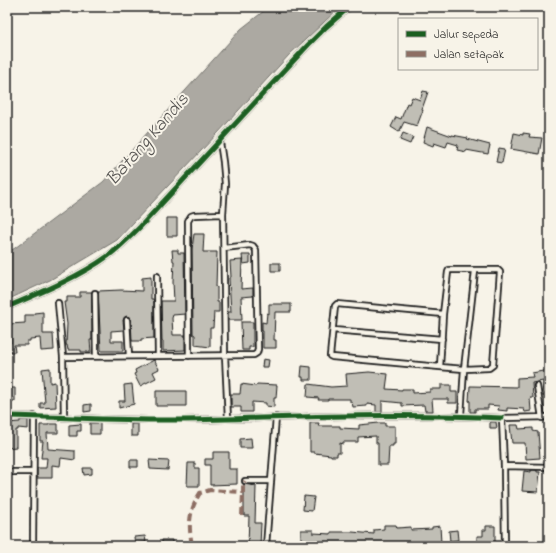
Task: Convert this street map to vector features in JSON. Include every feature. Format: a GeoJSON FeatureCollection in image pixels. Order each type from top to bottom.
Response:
{"type":"FeatureCollection","features":[{"type":"Feature","properties":{"kind":"street"},"geometry":{"type":"LineString","coordinates":[[7,307],[84,270],[117,248],[140,227],[326,27],[349,7]]}},
{"type":"Feature","properties":{"kind":"street"},"geometry":{"type":"LineString","coordinates":[[220,142],[224,172],[224,356],[228,419]]}},
{"type":"Feature","properties":{"kind":"street"},"geometry":{"type":"LineString","coordinates":[[188,356],[188,221],[191,216],[194,215],[224,214]]}},
{"type":"Feature","properties":{"kind":"street"},"geometry":{"type":"LineString","coordinates":[[63,357],[251,356],[257,353],[256,250],[250,245],[224,248]]}},
{"type":"Feature","properties":{"kind":"street"},"geometry":{"type":"LineString","coordinates":[[440,367],[448,272],[450,270],[498,270],[500,272],[493,365],[490,368],[464,369],[440,367],[332,357],[330,356],[335,306],[337,304],[444,314]]}},
{"type":"Feature","properties":{"kind":"street"},"geometry":{"type":"LineString","coordinates":[[461,415],[464,369],[475,271]]}},
{"type":"Feature","properties":{"kind":"street"},"geometry":{"type":"LineString","coordinates":[[157,276],[158,356]]}},
{"type":"Feature","properties":{"kind":"street"},"geometry":{"type":"LineString","coordinates":[[95,293],[96,356]]}},
{"type":"Feature","properties":{"kind":"street"},"geometry":{"type":"LineString","coordinates":[[58,302],[63,357],[64,417]]}},
{"type":"Feature","properties":{"kind":"street"},"geometry":{"type":"LineString","coordinates":[[127,320],[129,356]]}},
{"type":"Feature","properties":{"kind":"street"},"geometry":{"type":"LineString","coordinates":[[333,330],[442,339]]}},
{"type":"Feature","properties":{"kind":"street"},"geometry":{"type":"LineString","coordinates":[[537,386],[542,418]]}},
{"type":"Feature","properties":{"kind":"street"},"geometry":{"type":"LineString","coordinates":[[7,416],[181,420],[276,417],[461,415],[502,418],[549,418]]}},
{"type":"Feature","properties":{"kind":"street"},"geometry":{"type":"LineString","coordinates":[[33,546],[34,416]]}},
{"type":"Feature","properties":{"kind":"street"},"geometry":{"type":"LineString","coordinates":[[266,546],[276,417]]}},
{"type":"Feature","properties":{"kind":"street"},"geometry":{"type":"LineString","coordinates":[[502,418],[505,546]]}},
{"type":"Feature","properties":{"kind":"street"},"geometry":{"type":"LineString","coordinates":[[504,466],[549,466]]}},
{"type":"Feature","properties":{"kind":"street"},"geometry":{"type":"LineString","coordinates":[[7,472],[33,472]]}},
{"type":"Feature","properties":{"kind":"street"},"geometry":{"type":"LineString","coordinates":[[245,481],[270,481]]}},
{"type":"Feature","properties":{"kind":"water","name":"Batang Kandis"},"geometry":{"type":"Polygon","coordinates":[[[269,7],[340,7],[289,55],[117,240],[50,280],[7,300],[7,253],[103,182],[241,29],[269,7]]]}},
{"type":"Feature","properties":{"kind":"building"},"geometry":{"type":"Polygon","coordinates":[[[423,91],[428,92],[417,126],[404,122],[399,132],[391,127],[396,117],[401,119],[407,103],[409,104],[412,97],[420,100],[423,91]]]}},
{"type":"Feature","properties":{"kind":"building"},"geometry":{"type":"Polygon","coordinates":[[[427,127],[452,136],[468,138],[467,139],[490,145],[488,154],[457,150],[458,145],[448,142],[446,147],[434,143],[433,146],[423,142],[427,127]]]}},
{"type":"Feature","properties":{"kind":"building"},"geometry":{"type":"Polygon","coordinates":[[[403,133],[413,137],[410,144],[400,140],[403,133]]]}},
{"type":"Feature","properties":{"kind":"building"},"geometry":{"type":"Polygon","coordinates":[[[514,133],[523,135],[523,133],[530,134],[529,137],[542,138],[539,154],[511,149],[514,133]]]}},
{"type":"Feature","properties":{"kind":"building"},"geometry":{"type":"Polygon","coordinates":[[[499,148],[505,149],[502,163],[496,162],[499,148]]]}},
{"type":"Feature","properties":{"kind":"building"},"geometry":{"type":"Polygon","coordinates":[[[167,218],[177,218],[177,236],[167,236],[167,218]]]}},
{"type":"Feature","properties":{"kind":"building"},"geometry":{"type":"Polygon","coordinates":[[[194,234],[204,234],[203,252],[217,252],[216,287],[219,312],[214,312],[213,328],[210,328],[210,347],[195,345],[195,335],[193,334],[192,249],[194,234]]]}},
{"type":"Feature","properties":{"kind":"building"},"geometry":{"type":"Polygon","coordinates":[[[172,250],[178,250],[178,253],[184,253],[185,314],[173,315],[172,318],[173,335],[185,335],[185,350],[163,351],[161,301],[174,301],[174,261],[172,250]]]}},
{"type":"Feature","properties":{"kind":"building"},"geometry":{"type":"Polygon","coordinates":[[[242,255],[250,255],[250,263],[243,264],[242,255]]]}},
{"type":"Feature","properties":{"kind":"building"},"geometry":{"type":"Polygon","coordinates":[[[242,260],[241,289],[253,288],[253,296],[241,297],[242,320],[228,320],[228,312],[231,312],[229,278],[231,277],[230,261],[242,260]]]}},
{"type":"Feature","properties":{"kind":"building"},"geometry":{"type":"Polygon","coordinates":[[[271,263],[280,263],[280,271],[271,271],[271,263]]]}},
{"type":"Feature","properties":{"kind":"building"},"geometry":{"type":"Polygon","coordinates":[[[151,277],[151,299],[154,301],[154,338],[141,339],[141,341],[132,341],[131,319],[126,316],[123,320],[124,330],[111,331],[111,341],[123,341],[123,351],[101,351],[98,291],[142,291],[142,278],[151,277]]]}},
{"type":"Feature","properties":{"kind":"building"},"geometry":{"type":"Polygon","coordinates":[[[80,292],[92,292],[91,352],[68,350],[66,345],[67,324],[64,302],[67,302],[67,297],[80,297],[80,292]]]}},
{"type":"Feature","properties":{"kind":"building"},"geometry":{"type":"Polygon","coordinates":[[[269,304],[291,304],[291,312],[275,312],[274,340],[276,340],[276,348],[263,348],[262,322],[266,323],[267,313],[269,314],[269,304]]]}},
{"type":"Feature","properties":{"kind":"building"},"geometry":{"type":"Polygon","coordinates":[[[43,312],[43,334],[53,334],[54,350],[41,351],[40,338],[30,339],[30,341],[27,341],[27,345],[14,345],[15,352],[8,352],[8,344],[11,343],[10,324],[25,323],[25,315],[34,315],[34,313],[43,312]]]}},
{"type":"Feature","properties":{"kind":"building"},"geometry":{"type":"Polygon","coordinates":[[[241,322],[253,322],[253,347],[249,347],[249,350],[242,350],[241,322]]]}},
{"type":"Feature","properties":{"kind":"building"},"geometry":{"type":"Polygon","coordinates":[[[263,359],[269,360],[268,367],[262,367],[263,359]]]}},
{"type":"Feature","properties":{"kind":"building"},"geometry":{"type":"Polygon","coordinates":[[[154,360],[159,369],[153,372],[156,378],[140,386],[134,374],[136,373],[135,370],[154,360]]]}},
{"type":"Feature","properties":{"kind":"building"},"geometry":{"type":"Polygon","coordinates":[[[302,366],[311,367],[311,380],[303,380],[303,377],[301,377],[302,366]]]}},
{"type":"Feature","properties":{"kind":"building"},"geometry":{"type":"Polygon","coordinates":[[[50,368],[50,383],[55,382],[56,407],[40,408],[40,403],[45,403],[42,369],[50,368]]]}},
{"type":"Feature","properties":{"kind":"building"},"geometry":{"type":"Polygon","coordinates":[[[549,371],[549,396],[542,396],[543,381],[532,383],[533,398],[530,398],[531,411],[525,412],[524,409],[507,408],[507,411],[498,410],[499,406],[488,405],[488,409],[475,409],[475,412],[470,412],[470,386],[517,387],[517,378],[533,377],[532,373],[549,371]]]}},
{"type":"Feature","properties":{"kind":"building"},"geometry":{"type":"Polygon","coordinates":[[[369,372],[388,374],[386,389],[413,389],[413,393],[430,392],[430,389],[441,389],[441,385],[451,385],[451,392],[457,392],[457,403],[448,403],[448,399],[432,399],[433,411],[425,411],[424,405],[402,406],[402,403],[382,401],[382,412],[376,412],[376,405],[367,404],[367,406],[353,407],[350,399],[318,400],[319,398],[307,397],[308,384],[331,387],[347,386],[346,374],[369,372]]]}},
{"type":"Feature","properties":{"kind":"building"},"geometry":{"type":"Polygon","coordinates":[[[132,384],[134,404],[119,408],[119,401],[125,401],[124,385],[132,384]]]}},
{"type":"Feature","properties":{"kind":"building"},"geometry":{"type":"Polygon","coordinates":[[[241,384],[256,386],[257,384],[277,385],[276,398],[274,398],[274,407],[266,406],[266,403],[252,402],[252,412],[241,412],[241,407],[231,407],[231,394],[240,394],[241,384]]]}},
{"type":"Feature","properties":{"kind":"building"},"geometry":{"type":"Polygon","coordinates":[[[8,388],[15,388],[15,401],[7,401],[8,388]]]}},
{"type":"Feature","properties":{"kind":"building"},"geometry":{"type":"Polygon","coordinates":[[[156,391],[186,391],[186,406],[156,406],[156,391]]]}},
{"type":"Feature","properties":{"kind":"building"},"geometry":{"type":"Polygon","coordinates":[[[91,404],[91,411],[84,412],[84,405],[91,404]]]}},
{"type":"Feature","properties":{"kind":"building"},"geometry":{"type":"Polygon","coordinates":[[[20,420],[28,420],[28,429],[18,428],[18,430],[16,430],[16,447],[7,448],[7,423],[20,422],[20,420]]]}},
{"type":"Feature","properties":{"kind":"building"},"geometry":{"type":"Polygon","coordinates":[[[490,422],[496,422],[497,428],[490,428],[490,422]]]}},
{"type":"Feature","properties":{"kind":"building"},"geometry":{"type":"Polygon","coordinates":[[[90,423],[100,423],[100,434],[90,434],[90,423]]]}},
{"type":"Feature","properties":{"kind":"building"},"geometry":{"type":"Polygon","coordinates":[[[310,423],[319,423],[318,426],[340,426],[340,428],[359,429],[359,425],[379,423],[385,423],[385,426],[395,426],[395,444],[393,444],[393,446],[389,446],[388,465],[378,465],[378,443],[376,443],[376,436],[358,437],[358,442],[340,443],[340,453],[337,453],[337,456],[310,452],[310,423]]]}},
{"type":"Feature","properties":{"kind":"building"},"geometry":{"type":"Polygon","coordinates":[[[58,424],[58,433],[47,433],[48,449],[75,451],[75,460],[61,458],[60,466],[52,465],[52,478],[37,478],[37,468],[46,468],[47,458],[41,458],[43,441],[40,441],[40,425],[58,424]]]}},
{"type":"Feature","properties":{"kind":"building"},"geometry":{"type":"Polygon","coordinates":[[[81,424],[81,431],[77,431],[77,436],[69,436],[69,425],[81,424]]]}},
{"type":"Feature","properties":{"kind":"building"},"geometry":{"type":"Polygon","coordinates":[[[131,424],[138,424],[138,436],[131,436],[131,424]]]}},
{"type":"Feature","properties":{"kind":"building"},"geometry":{"type":"Polygon","coordinates":[[[510,425],[518,425],[519,429],[533,428],[533,431],[538,432],[540,458],[526,459],[525,443],[512,443],[510,425]]]}},
{"type":"Feature","properties":{"kind":"building"},"geometry":{"type":"Polygon","coordinates":[[[251,438],[252,448],[240,448],[240,439],[251,438]]]}},
{"type":"Feature","properties":{"kind":"building"},"geometry":{"type":"Polygon","coordinates":[[[213,452],[229,452],[229,469],[237,469],[237,484],[210,485],[210,465],[205,465],[205,459],[213,459],[213,452]]]}},
{"type":"Feature","properties":{"kind":"building"},"geometry":{"type":"Polygon","coordinates":[[[130,460],[138,460],[138,467],[130,467],[130,460]]]}},
{"type":"Feature","properties":{"kind":"building"},"geometry":{"type":"Polygon","coordinates":[[[149,460],[169,461],[168,470],[150,469],[149,460]]]}},
{"type":"Feature","properties":{"kind":"building"},"geometry":{"type":"Polygon","coordinates":[[[188,463],[195,463],[195,468],[199,468],[199,486],[187,486],[188,463]]]}},
{"type":"Feature","properties":{"kind":"building"},"geometry":{"type":"Polygon","coordinates":[[[83,468],[92,468],[92,474],[84,475],[83,468]]]}},
{"type":"Feature","properties":{"kind":"building"},"geometry":{"type":"Polygon","coordinates":[[[531,470],[537,470],[537,472],[540,472],[538,492],[522,491],[524,471],[531,472],[531,470]]]}},
{"type":"Feature","properties":{"kind":"building"},"geometry":{"type":"Polygon","coordinates":[[[244,484],[256,486],[255,523],[261,523],[260,546],[248,546],[249,516],[244,516],[244,484]]]}},
{"type":"Feature","properties":{"kind":"building"},"geometry":{"type":"Polygon","coordinates":[[[304,496],[314,497],[312,511],[303,510],[304,496]]]}},
{"type":"Feature","properties":{"kind":"building"},"geometry":{"type":"Polygon","coordinates":[[[384,525],[396,525],[397,528],[411,527],[411,530],[432,529],[432,527],[440,526],[441,543],[412,546],[334,546],[334,544],[323,544],[323,546],[301,546],[301,530],[313,530],[313,533],[331,534],[331,532],[352,532],[374,534],[374,530],[384,529],[384,525]]]}},
{"type":"Feature","properties":{"kind":"building"},"geometry":{"type":"Polygon","coordinates":[[[486,526],[495,526],[495,546],[477,546],[477,536],[483,536],[483,530],[486,530],[486,526]]]}},
{"type":"Feature","properties":{"kind":"building"},"geometry":{"type":"Polygon","coordinates":[[[457,530],[458,540],[450,541],[449,531],[457,530]]]}},
{"type":"Feature","properties":{"kind":"building"},"geometry":{"type":"Polygon","coordinates":[[[145,536],[146,542],[135,544],[134,537],[145,536]]]}},
{"type":"Feature","properties":{"kind":"building"},"geometry":{"type":"Polygon","coordinates":[[[162,540],[172,540],[172,546],[162,546],[162,540]]]}},
{"type":"Feature","properties":{"kind":"marked path"},"geometry":{"type":"LineString","coordinates":[[192,545],[190,518],[200,493],[210,490],[243,492],[243,484],[245,481]]}},
{"type":"Feature","properties":{"kind":"marked path"},"geometry":{"type":"LineString","coordinates":[[242,516],[243,492]]}},
{"type":"Feature","properties":{"kind":"cycle path"},"geometry":{"type":"LineString","coordinates":[[7,307],[85,271],[121,246],[308,45],[349,7]]}},
{"type":"Feature","properties":{"kind":"cycle path"},"geometry":{"type":"LineString","coordinates":[[7,416],[161,420],[382,415],[502,418]]}}]}
